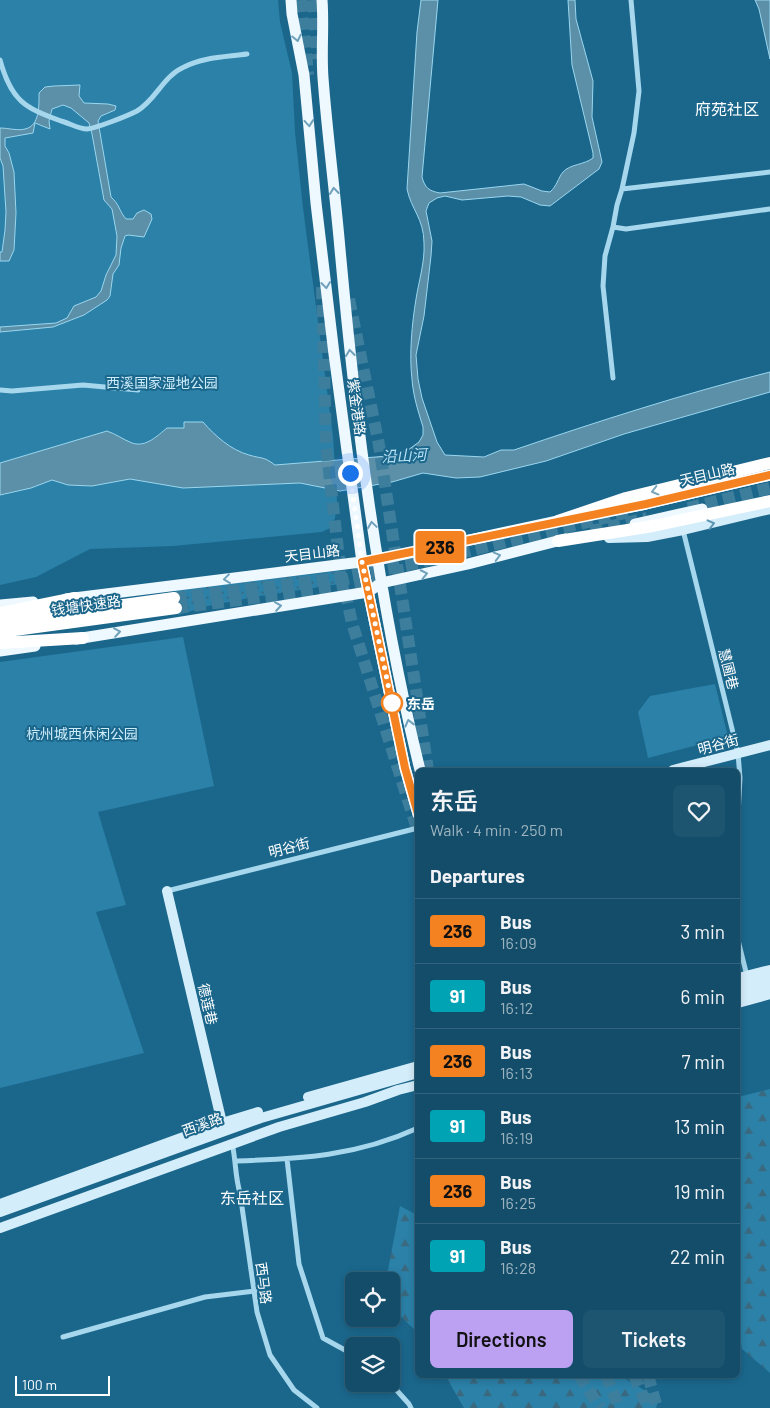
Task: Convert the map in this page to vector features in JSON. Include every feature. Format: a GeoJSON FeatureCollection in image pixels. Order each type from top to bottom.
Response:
{"type":"FeatureCollection","features":[{"type":"Feature","properties":{"kind":"highway"},"geometry":{"type":"LineString","coordinates":[[558,521],[626,498],[770,463]]}},
{"type":"Feature","properties":{"kind":"highway"},"geometry":{"type":"LineString","coordinates":[[558,541],[653,526],[770,501]]}},
{"type":"Feature","properties":{"kind":"highway"},"geometry":{"type":"LineString","coordinates":[[0,613],[75,598]]}},
{"type":"Feature","properties":{"kind":"highway","name":"钱塘快速路"},"geometry":{"type":"LineString","coordinates":[[0,622],[175,603],[0,632]]}},
{"type":"Feature","properties":{"kind":"highway"},"geometry":{"type":"LineString","coordinates":[[0,643],[83,638]]}},
{"type":"Feature","properties":{"kind":"main road","name":"紫金港路"},"geometry":{"type":"LineString","coordinates":[[291,0],[304,75],[316,203],[351,491],[368,592],[405,768],[415,803]]}},
{"type":"Feature","properties":{"kind":"main road","name":"紫金港路"},"geometry":{"type":"LineString","coordinates":[[320,0],[323,76],[344,301],[367,491],[381,584],[406,711],[420,768]]}},
{"type":"Feature","properties":{"kind":"main road","name":"天目山路"},"geometry":{"type":"LineString","coordinates":[[0,605],[75,598],[377,560],[646,504],[770,475]]}},
{"type":"Feature","properties":{"kind":"main road"},"geometry":{"type":"LineString","coordinates":[[0,651],[368,592],[381,584],[558,541],[666,516],[770,495]]}},
{"type":"Feature","properties":{"kind":"street"},"geometry":{"type":"LineString","coordinates":[[613,378],[603,286],[605,256],[614,227],[617,205],[634,134],[639,91],[631,0]]}},
{"type":"Feature","properties":{"kind":"street"},"geometry":{"type":"LineString","coordinates":[[0,60],[4,76],[16,96],[22,102],[44,115],[85,129],[137,111],[150,102],[166,81],[184,66],[206,60],[247,54]]}},
{"type":"Feature","properties":{"kind":"street"},"geometry":{"type":"LineString","coordinates":[[622,189],[770,172]]}},
{"type":"Feature","properties":{"kind":"street"},"geometry":{"type":"LineString","coordinates":[[614,227],[626,229],[770,209]]}},
{"type":"Feature","properties":{"kind":"street"},"geometry":{"type":"LineString","coordinates":[[0,390],[12,391],[83,385],[138,390]]}},
{"type":"Feature","properties":{"kind":"street"},"geometry":{"type":"LineString","coordinates":[[558,541],[647,537],[770,509]]}},
{"type":"Feature","properties":{"kind":"street","name":"慧圃巷"},"geometry":{"type":"LineString","coordinates":[[683,530],[738,753],[739,768]]}},
{"type":"Feature","properties":{"kind":"street","name":"明谷街"},"geometry":{"type":"LineString","coordinates":[[681,768],[770,745]]}},
{"type":"Feature","properties":{"kind":"street","name":"明谷街"},"geometry":{"type":"LineString","coordinates":[[167,891],[415,829]]}},
{"type":"Feature","properties":{"kind":"street","name":"德莲巷"},"geometry":{"type":"LineString","coordinates":[[167,891],[222,1123]]}},
{"type":"Feature","properties":{"kind":"street"},"geometry":{"type":"LineString","coordinates":[[740,958],[742,977],[770,970]]}},
{"type":"Feature","properties":{"kind":"street"},"geometry":{"type":"LineString","coordinates":[[740,986],[770,978]]}},
{"type":"Feature","properties":{"kind":"street"},"geometry":{"type":"LineString","coordinates":[[740,994],[770,986]]}},
{"type":"Feature","properties":{"kind":"street"},"geometry":{"type":"LineString","coordinates":[[740,1002],[770,994]]}},
{"type":"Feature","properties":{"kind":"street","name":"西溪路"},"geometry":{"type":"LineString","coordinates":[[0,1204],[222,1123],[415,1067]]}},
{"type":"Feature","properties":{"kind":"street","name":"西溪路"},"geometry":{"type":"LineString","coordinates":[[0,1212],[260,1118],[415,1075]]}},
{"type":"Feature","properties":{"kind":"street","name":"西溪路"},"geometry":{"type":"LineString","coordinates":[[0,1228],[232,1143],[310,1117],[415,1086]]}},
{"type":"Feature","properties":{"kind":"street","name":"西溪路"},"geometry":{"type":"LineString","coordinates":[[0,1218],[282,1118],[374,1093],[398,1090]]}},
{"type":"Feature","properties":{"kind":"street"},"geometry":{"type":"LineString","coordinates":[[236,1161],[320,1156],[398,1138],[415,1130]]}},
{"type":"Feature","properties":{"kind":"street","name":"西马路"},"geometry":{"type":"LineString","coordinates":[[232,1143],[257,1312],[270,1355],[294,1390],[316,1408]]}},
{"type":"Feature","properties":{"kind":"street"},"geometry":{"type":"LineString","coordinates":[[287,1159],[298,1264],[323,1338],[345,1351]]}},
{"type":"Feature","properties":{"kind":"street"},"geometry":{"type":"LineString","coordinates":[[63,1337],[205,1297],[255,1291]]}},
{"type":"Feature","properties":{"kind":"street"},"geometry":{"type":"LineString","coordinates":[[398,1392],[411,1408]]}},
{"type":"Feature","properties":{"kind":"green space","name":"西溪国家湿地公园"},"geometry":{"type":"Polygon","coordinates":[[[0,0],[278,0],[280,22],[292,73],[295,132],[303,208],[333,436],[337,501],[335,518],[330,528],[322,532],[173,546],[90,549],[36,577],[0,585],[0,0]]]}},
{"type":"Feature","properties":{"kind":"green space"},"geometry":{"type":"Polygon","coordinates":[[[343,571],[345,574],[346,583],[254,597],[208,606],[178,615],[175,590],[343,571]]]}},
{"type":"Feature","properties":{"kind":"green space","name":"杭州城西休闲公园"},"geometry":{"type":"Polygon","coordinates":[[[183,637],[214,786],[98,812],[126,905],[96,912],[144,1053],[0,1088],[0,662],[183,637]]]}},
{"type":"Feature","properties":{"kind":"green space"},"geometry":{"type":"Polygon","coordinates":[[[715,684],[728,737],[648,758],[638,712],[650,696],[715,684]]]}},
{"type":"Feature","properties":{"kind":"green space"},"geometry":{"type":"Polygon","coordinates":[[[770,1089],[770,1373],[742,1349],[740,1335],[740,1096],[770,1089]]]}},
{"type":"Feature","properties":{"kind":"green space"},"geometry":{"type":"Polygon","coordinates":[[[400,1206],[415,1214],[415,1330],[400,1316],[400,1272],[388,1272],[400,1206]]]}},
{"type":"Feature","properties":{"kind":"green space"},"geometry":{"type":"Polygon","coordinates":[[[447,1378],[624,1378],[659,1399],[656,1408],[464,1408],[447,1378]]]}},
{"type":"Feature","properties":{"kind":"water","name":"沿山河"},"geometry":{"type":"Polygon","coordinates":[[[421,0],[438,0],[422,177],[428,188],[440,193],[524,184],[550,192],[566,169],[593,158],[572,65],[568,0],[575,0],[576,19],[593,81],[592,117],[602,162],[599,169],[550,206],[540,205],[521,197],[508,196],[462,200],[445,196],[429,203],[426,211],[432,241],[431,256],[424,316],[416,355],[422,398],[437,442],[445,455],[484,457],[501,450],[514,450],[641,408],[770,372],[770,392],[624,434],[546,461],[480,477],[456,478],[423,473],[392,482],[340,491],[300,483],[183,488],[130,479],[92,486],[68,485],[52,480],[31,488],[0,495],[0,463],[107,431],[132,443],[142,444],[167,428],[184,428],[184,422],[203,422],[230,446],[242,453],[265,459],[275,465],[388,456],[408,450],[419,442],[423,435],[423,427],[413,391],[411,349],[413,318],[423,264],[424,243],[422,227],[407,189],[417,32],[421,0]]]}},
{"type":"Feature","properties":{"kind":"water"},"geometry":{"type":"Polygon","coordinates":[[[755,0],[770,0],[770,59],[759,9],[755,0]]]}},
{"type":"Feature","properties":{"kind":"water"},"geometry":{"type":"Polygon","coordinates":[[[80,85],[79,96],[84,103],[116,106],[115,110],[101,116],[98,121],[111,197],[126,219],[133,219],[137,213],[144,210],[151,214],[152,219],[144,237],[125,236],[119,265],[113,274],[110,296],[107,300],[84,315],[53,327],[0,332],[0,327],[56,323],[67,318],[74,306],[96,297],[101,291],[106,275],[116,255],[117,236],[112,209],[104,200],[89,123],[71,108],[63,105],[52,109],[49,121],[50,129],[35,123],[33,133],[5,138],[5,146],[14,172],[16,213],[14,250],[9,261],[0,261],[6,212],[3,166],[0,158],[0,128],[19,130],[34,124],[38,114],[39,93],[45,87],[80,85]]]}},
{"type":"Feature","properties":{"kind":"tunnel"},"geometry":{"type":"LineString","coordinates":[[301,0],[308,75]]}},
{"type":"Feature","properties":{"kind":"tunnel"},"geometry":{"type":"LineString","coordinates":[[313,0],[318,59]]}},
{"type":"Feature","properties":{"kind":"tunnel"},"geometry":{"type":"LineString","coordinates":[[322,287],[326,445],[340,567],[352,623],[415,822]]}},
{"type":"Feature","properties":{"kind":"tunnel"},"geometry":{"type":"LineString","coordinates":[[349,299],[379,445],[428,768]]}},
{"type":"Feature","properties":{"kind":"tunnel"},"geometry":{"type":"LineString","coordinates":[[688,508],[770,488]]}},
{"type":"Feature","properties":{"kind":"tunnel"},"geometry":{"type":"LineString","coordinates":[[174,598],[325,580],[418,563],[629,512]]}},
{"type":"Feature","properties":{"kind":"tunnel"},"geometry":{"type":"LineString","coordinates":[[591,531],[647,518]]}},
{"type":"Feature","properties":{"kind":"tunnel"},"geometry":{"type":"LineString","coordinates":[[176,608],[333,588],[389,578]]}},
{"type":"Feature","properties":{"kind":"tunnel"},"geometry":{"type":"LineString","coordinates":[[581,1378],[600,1408]]}},
{"type":"Feature","properties":{"kind":"tunnel"},"geometry":{"type":"LineString","coordinates":[[607,1378],[619,1408]]}},
{"type":"Feature","properties":{"kind":"tunnel"},"geometry":{"type":"LineString","coordinates":[[635,1378],[648,1408]]}},
{"type":"Feature","properties":{"kind":"tunnel"},"geometry":{"type":"LineString","coordinates":[[649,1378],[657,1408]]}},
{"type":"Feature","properties":{"kind":"bus line","name":"236"},"geometry":{"type":"LineString","coordinates":[[415,803],[405,768],[362,562],[646,504],[770,475]]}},
{"type":"Feature","properties":{"kind":"place","name":"东岳"},"geometry":{"type":"Point","coordinates":[392,703]}},
{"type":"Feature","properties":{"kind":"district","name":"府苑社区"},"geometry":{"type":"Point","coordinates":[727,108]}},
{"type":"Feature","properties":{"kind":"district","name":"东岳社区"},"geometry":{"type":"Point","coordinates":[252,1197]}},
{"type":"Feature","properties":{"kind":"route"},"geometry":{"type":"LineString","coordinates":[[350,473],[362,562],[392,703]]}}]}
